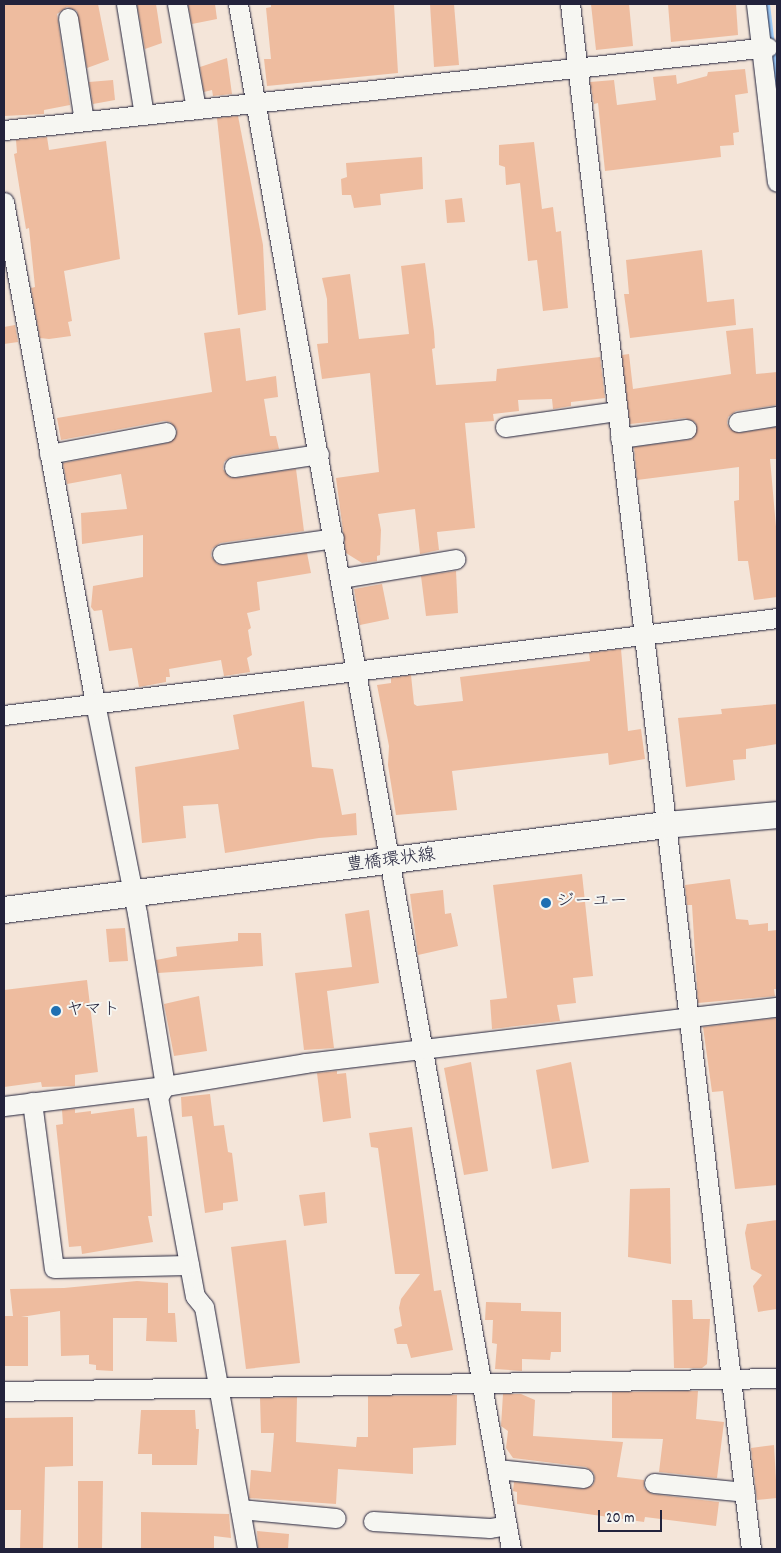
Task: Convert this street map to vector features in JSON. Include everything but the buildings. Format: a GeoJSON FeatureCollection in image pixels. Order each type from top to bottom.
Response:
{"type":"FeatureCollection","features":[{"type":"Feature","properties":{"kind":"main road","name":"豊橋環状線"},"geometry":{"type":"LineString","coordinates":[[4,910],[390,862],[666,825],[777,815]]}},
{"type":"Feature","properties":{"kind":"street"},"geometry":{"type":"LineString","coordinates":[[126,4],[144,115]]}},
{"type":"Feature","properties":{"kind":"street"},"geometry":{"type":"LineString","coordinates":[[177,4],[196,109]]}},
{"type":"Feature","properties":{"kind":"street"},"geometry":{"type":"LineString","coordinates":[[238,4],[359,673],[390,862],[425,1049],[511,1549]]}},
{"type":"Feature","properties":{"kind":"street"},"geometry":{"type":"LineString","coordinates":[[570,4],[751,1549]]}},
{"type":"Feature","properties":{"kind":"street"},"geometry":{"type":"LineString","coordinates":[[756,4],[765,47],[777,182]]}},
{"type":"Feature","properties":{"kind":"street"},"geometry":{"type":"LineString","coordinates":[[68,18],[84,121]]}},
{"type":"Feature","properties":{"kind":"street"},"geometry":{"type":"LineString","coordinates":[[4,130],[765,47]]}},
{"type":"Feature","properties":{"kind":"street"},"geometry":{"type":"LineString","coordinates":[[4,202],[95,703],[133,894],[165,1086],[158,1097],[195,1296],[204,1307],[248,1549]]}},
{"type":"Feature","properties":{"kind":"street"},"geometry":{"type":"LineString","coordinates":[[505,427],[618,411]]}},
{"type":"Feature","properties":{"kind":"street"},"geometry":{"type":"LineString","coordinates":[[738,422],[777,416]]}},
{"type":"Feature","properties":{"kind":"street"},"geometry":{"type":"LineString","coordinates":[[620,438],[686,429]]}},
{"type":"Feature","properties":{"kind":"street"},"geometry":{"type":"LineString","coordinates":[[50,454],[166,432]]}},
{"type":"Feature","properties":{"kind":"street"},"geometry":{"type":"LineString","coordinates":[[234,467],[319,454]]}},
{"type":"Feature","properties":{"kind":"street"},"geometry":{"type":"LineString","coordinates":[[222,554],[334,538]]}},
{"type":"Feature","properties":{"kind":"street"},"geometry":{"type":"LineString","coordinates":[[342,578],[455,559]]}},
{"type":"Feature","properties":{"kind":"street"},"geometry":{"type":"LineString","coordinates":[[4,714],[359,673],[777,618]]}},
{"type":"Feature","properties":{"kind":"street"},"geometry":{"type":"LineString","coordinates":[[4,1106],[165,1086],[306,1063],[777,1006]]}},
{"type":"Feature","properties":{"kind":"street"},"geometry":{"type":"LineString","coordinates":[[32,1102],[54,1268],[189,1265]]}},
{"type":"Feature","properties":{"kind":"street"},"geometry":{"type":"LineString","coordinates":[[4,1391],[218,1390],[777,1378]]}},
{"type":"Feature","properties":{"kind":"street"},"geometry":{"type":"LineString","coordinates":[[497,1469],[584,1478]]}},
{"type":"Feature","properties":{"kind":"street"},"geometry":{"type":"LineString","coordinates":[[654,1483],[745,1492]]}},
{"type":"Feature","properties":{"kind":"street"},"geometry":{"type":"LineString","coordinates":[[240,1509],[336,1518]]}},
{"type":"Feature","properties":{"kind":"street"},"geometry":{"type":"LineString","coordinates":[[374,1521],[490,1528],[507,1525]]}},
{"type":"Feature","properties":{"kind":"waterway"},"geometry":{"type":"LineString","coordinates":[[767,4],[777,89]]}},
{"type":"Feature","properties":{"kind":"place","name":"ジーユー"},"geometry":{"type":"Point","coordinates":[546,903]}},
{"type":"Feature","properties":{"kind":"place","name":"ヤマト"},"geometry":{"type":"Point","coordinates":[56,1011]}}]}
